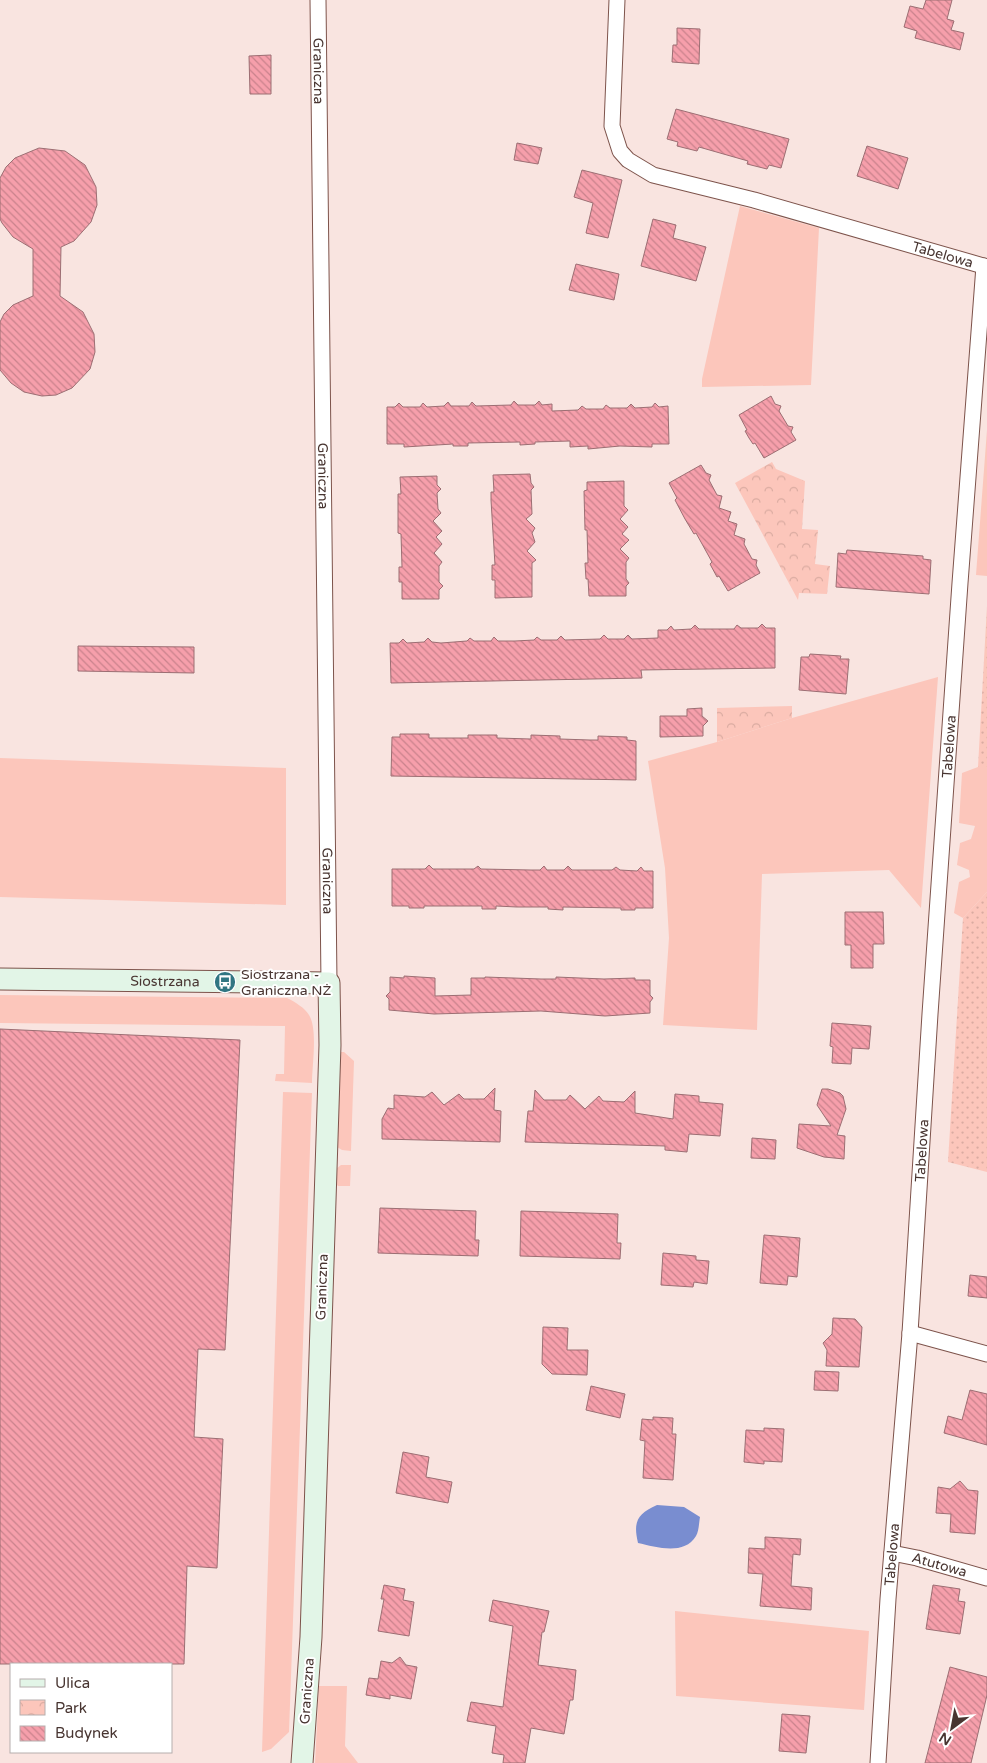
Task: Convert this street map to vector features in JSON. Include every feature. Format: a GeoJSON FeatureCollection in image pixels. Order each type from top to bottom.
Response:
{"type":"FeatureCollection","features":[{"type":"Feature","properties":{"kind":"street","name":"Graniczna"},"geometry":{"type":"LineString","coordinates":[[302,1763],[311,1627],[330,1045],[318,0]]}},
{"type":"Feature","properties":{"kind":"street","name":"Tabelowa"},"geometry":{"type":"LineString","coordinates":[[618,0],[612,126],[620,151],[628,160],[654,175],[754,200],[986,266],[931,995],[910,1333],[892,1553],[878,1763]]}},
{"type":"Feature","properties":{"kind":"street","name":"Siostrzana"},"geometry":{"type":"LineString","coordinates":[[0,979],[329,983]]}},
{"type":"Feature","properties":{"kind":"street"},"geometry":{"type":"LineString","coordinates":[[910,1333],[987,1354]]}},
{"type":"Feature","properties":{"kind":"street","name":"Atutowa"},"geometry":{"type":"LineString","coordinates":[[892,1553],[917,1558],[987,1578]]}},
{"type":"Feature","properties":{"kind":"green space"},"geometry":{"type":"Polygon","coordinates":[[[740,206],[819,228],[811,385],[702,387],[702,379],[740,206]]]}},
{"type":"Feature","properties":{"kind":"green space"},"geometry":{"type":"Polygon","coordinates":[[[987,430],[987,576],[976,575],[987,430]]]}},
{"type":"Feature","properties":{"kind":"green space"},"geometry":{"type":"Polygon","coordinates":[[[772,462],[776,469],[805,481],[802,529],[818,530],[815,564],[830,566],[827,594],[799,593],[798,600],[735,483],[772,462]]]}},
{"type":"Feature","properties":{"kind":"green space"},"geometry":{"type":"Polygon","coordinates":[[[987,606],[987,767],[978,767],[987,606]]]}},
{"type":"Feature","properties":{"kind":"green space"},"geometry":{"type":"Polygon","coordinates":[[[938,677],[921,908],[889,870],[762,874],[757,1030],[663,1025],[669,938],[665,868],[648,761],[938,677]]]}},
{"type":"Feature","properties":{"kind":"green space"},"geometry":{"type":"Polygon","coordinates":[[[792,706],[792,718],[717,742],[717,708],[792,706]]]}},
{"type":"Feature","properties":{"kind":"green space"},"geometry":{"type":"Polygon","coordinates":[[[0,758],[286,768],[286,905],[0,897],[0,758]]]}},
{"type":"Feature","properties":{"kind":"green space"},"geometry":{"type":"Polygon","coordinates":[[[978,767],[987,767],[987,892],[963,918],[954,913],[959,882],[970,877],[969,870],[957,865],[960,843],[971,839],[975,826],[959,823],[962,773],[978,767]]]}},
{"type":"Feature","properties":{"kind":"green space"},"geometry":{"type":"Polygon","coordinates":[[[987,892],[987,1172],[948,1162],[963,918],[987,892]]]}},
{"type":"Feature","properties":{"kind":"green space"},"geometry":{"type":"Polygon","coordinates":[[[0,995],[287,998],[305,1010],[312,1021],[314,1048],[312,1083],[275,1081],[276,1074],[284,1074],[285,1026],[0,1023],[0,995]]]}},
{"type":"Feature","properties":{"kind":"green space"},"geometry":{"type":"Polygon","coordinates":[[[340,1052],[344,1052],[354,1061],[351,1151],[342,1150],[337,1147],[340,1052]]]}},
{"type":"Feature","properties":{"kind":"green space"},"geometry":{"type":"Polygon","coordinates":[[[283,1092],[312,1093],[289,1732],[271,1749],[262,1752],[283,1092]]]}},
{"type":"Feature","properties":{"kind":"green space"},"geometry":{"type":"Polygon","coordinates":[[[341,1165],[351,1165],[350,1186],[338,1186],[335,1183],[336,1169],[341,1165]]]}},
{"type":"Feature","properties":{"kind":"green space"},"geometry":{"type":"Polygon","coordinates":[[[675,1611],[869,1631],[864,1710],[676,1696],[675,1611]]]}},
{"type":"Feature","properties":{"kind":"green space"},"geometry":{"type":"Polygon","coordinates":[[[319,1686],[347,1686],[345,1746],[358,1763],[315,1763],[319,1686]]]}},
{"type":"Feature","properties":{"kind":"water"},"geometry":{"type":"Polygon","coordinates":[[[657,1505],[684,1507],[700,1517],[697,1534],[691,1542],[677,1548],[638,1543],[636,1529],[638,1520],[641,1515],[657,1505]]]}},
{"type":"Feature","properties":{"kind":"building"},"geometry":{"type":"Polygon","coordinates":[[[926,0],[952,0],[947,19],[954,21],[951,30],[964,33],[960,50],[915,38],[917,31],[904,27],[910,6],[923,9],[926,0]]]}},
{"type":"Feature","properties":{"kind":"building"},"geometry":{"type":"Polygon","coordinates":[[[677,28],[700,29],[699,64],[672,62],[673,45],[677,45],[677,28]]]}},
{"type":"Feature","properties":{"kind":"building"},"geometry":{"type":"Polygon","coordinates":[[[271,55],[271,94],[250,94],[249,56],[271,55]]]}},
{"type":"Feature","properties":{"kind":"building"},"geometry":{"type":"Polygon","coordinates":[[[676,109],[789,139],[781,168],[769,165],[767,169],[747,164],[748,161],[699,147],[697,151],[677,146],[678,142],[667,139],[676,109]]]}},
{"type":"Feature","properties":{"kind":"building"},"geometry":{"type":"Polygon","coordinates":[[[517,143],[542,148],[538,164],[514,160],[517,143]]]}},
{"type":"Feature","properties":{"kind":"building"},"geometry":{"type":"Polygon","coordinates":[[[867,146],[908,158],[898,189],[857,176],[867,146]]]}},
{"type":"Feature","properties":{"kind":"building"},"geometry":{"type":"Polygon","coordinates":[[[39,148],[65,151],[85,165],[96,187],[97,205],[91,222],[74,241],[61,247],[60,296],[83,312],[94,334],[95,352],[90,369],[72,388],[56,395],[42,396],[24,392],[11,383],[0,370],[0,322],[4,314],[13,305],[33,296],[33,249],[13,237],[0,219],[0,178],[6,167],[15,158],[39,148]]]}},
{"type":"Feature","properties":{"kind":"building"},"geometry":{"type":"Polygon","coordinates":[[[582,170],[622,180],[608,238],[586,233],[593,203],[574,197],[582,170]]]}},
{"type":"Feature","properties":{"kind":"building"},"geometry":{"type":"Polygon","coordinates":[[[653,219],[676,225],[673,238],[706,247],[696,281],[641,266],[653,219]]]}},
{"type":"Feature","properties":{"kind":"building"},"geometry":{"type":"Polygon","coordinates":[[[576,264],[619,274],[614,300],[569,290],[576,264]]]}},
{"type":"Feature","properties":{"kind":"building"},"geometry":{"type":"Polygon","coordinates":[[[771,396],[775,404],[781,406],[779,411],[788,426],[793,427],[791,432],[796,440],[764,458],[755,443],[753,444],[749,438],[739,415],[771,396]]]}},
{"type":"Feature","properties":{"kind":"building"},"geometry":{"type":"Polygon","coordinates":[[[514,401],[518,405],[535,405],[539,401],[542,405],[552,404],[552,411],[578,410],[582,406],[586,409],[603,409],[606,405],[610,408],[627,408],[631,404],[635,408],[652,407],[655,403],[659,407],[668,406],[669,444],[652,444],[652,447],[620,446],[588,449],[588,446],[570,447],[570,441],[535,442],[535,444],[520,445],[520,442],[468,443],[468,446],[453,446],[453,444],[404,447],[404,444],[387,444],[387,407],[395,407],[399,403],[403,407],[420,407],[423,403],[427,407],[444,406],[448,402],[451,406],[469,406],[472,402],[476,406],[511,405],[514,401]]]}},
{"type":"Feature","properties":{"kind":"building"},"geometry":{"type":"Polygon","coordinates":[[[701,465],[706,473],[711,475],[709,480],[717,495],[722,496],[719,508],[731,512],[728,521],[737,524],[734,535],[745,539],[744,544],[752,559],[757,560],[756,565],[760,573],[728,591],[719,576],[717,577],[710,564],[712,562],[696,533],[694,534],[685,519],[669,483],[701,465]]]}},
{"type":"Feature","properties":{"kind":"building"},"geometry":{"type":"Polygon","coordinates":[[[530,474],[531,483],[534,487],[531,490],[532,514],[526,519],[535,528],[532,533],[535,542],[527,551],[536,560],[532,563],[532,597],[495,598],[495,580],[492,580],[492,565],[495,565],[491,500],[491,492],[494,492],[493,475],[530,474]]]}},
{"type":"Feature","properties":{"kind":"building"},"geometry":{"type":"Polygon","coordinates":[[[437,476],[437,485],[441,489],[437,493],[438,509],[441,513],[433,521],[442,531],[436,537],[442,544],[434,553],[442,562],[439,566],[439,582],[443,586],[439,590],[439,599],[402,599],[402,582],[399,582],[399,567],[402,567],[401,534],[398,533],[398,494],[401,494],[400,477],[437,476]]]}},
{"type":"Feature","properties":{"kind":"building"},"geometry":{"type":"Polygon","coordinates":[[[624,481],[624,506],[628,510],[620,519],[628,527],[622,534],[629,540],[620,549],[629,558],[626,562],[626,579],[629,583],[626,586],[626,596],[589,596],[585,563],[588,563],[584,491],[587,490],[587,482],[624,481]]]}},
{"type":"Feature","properties":{"kind":"building"},"geometry":{"type":"Polygon","coordinates":[[[847,550],[923,556],[923,559],[931,560],[929,594],[836,587],[838,553],[846,554],[847,550]]]}},
{"type":"Feature","properties":{"kind":"building"},"geometry":{"type":"Polygon","coordinates":[[[762,624],[766,628],[775,628],[775,668],[641,670],[642,678],[391,683],[390,643],[399,643],[403,639],[407,643],[424,642],[428,638],[432,642],[441,643],[467,641],[470,638],[474,641],[491,641],[494,637],[498,641],[534,640],[537,637],[541,640],[557,640],[561,636],[565,640],[600,639],[604,635],[608,639],[624,639],[628,635],[632,639],[658,638],[658,630],[667,630],[671,626],[674,630],[691,629],[695,625],[699,629],[734,629],[737,625],[741,628],[758,628],[762,624]]]}},
{"type":"Feature","properties":{"kind":"building"},"geometry":{"type":"Polygon","coordinates":[[[78,646],[194,647],[194,673],[78,671],[78,646]]]}},
{"type":"Feature","properties":{"kind":"building"},"geometry":{"type":"Polygon","coordinates":[[[810,654],[841,656],[840,659],[849,659],[846,694],[799,690],[801,657],[809,657],[810,654]]]}},
{"type":"Feature","properties":{"kind":"building"},"geometry":{"type":"Polygon","coordinates":[[[702,708],[702,716],[708,721],[703,726],[703,736],[660,737],[660,716],[687,716],[687,709],[702,708]]]}},
{"type":"Feature","properties":{"kind":"building"},"geometry":{"type":"Polygon","coordinates":[[[400,734],[429,734],[429,738],[468,738],[468,735],[497,735],[497,738],[531,739],[531,735],[560,736],[560,739],[598,740],[598,736],[627,737],[627,740],[636,741],[636,780],[391,776],[392,737],[400,737],[400,734]]]}},
{"type":"Feature","properties":{"kind":"building"},"geometry":{"type":"Polygon","coordinates":[[[429,865],[433,869],[474,869],[478,866],[481,869],[540,870],[544,866],[547,870],[564,870],[568,866],[572,870],[612,870],[616,867],[620,870],[637,871],[641,867],[644,871],[653,871],[653,908],[621,910],[621,908],[563,907],[563,910],[548,909],[548,907],[496,906],[496,909],[482,909],[482,906],[424,906],[424,908],[409,908],[409,906],[392,906],[392,869],[425,869],[429,865]]]}},
{"type":"Feature","properties":{"kind":"building"},"geometry":{"type":"Polygon","coordinates":[[[845,912],[883,912],[884,944],[873,944],[873,968],[851,968],[851,945],[845,945],[845,912]]]}},
{"type":"Feature","properties":{"kind":"building"},"geometry":{"type":"Polygon","coordinates":[[[404,976],[435,978],[435,996],[471,995],[471,978],[635,978],[635,980],[650,980],[650,995],[653,998],[650,1002],[650,1013],[605,1016],[541,1011],[434,1014],[389,1010],[389,999],[386,996],[390,992],[390,977],[404,978],[404,976]]]}},
{"type":"Feature","properties":{"kind":"building"},"geometry":{"type":"Polygon","coordinates":[[[832,1023],[871,1026],[869,1049],[852,1048],[851,1064],[832,1063],[833,1047],[830,1046],[832,1023]]]}},
{"type":"Feature","properties":{"kind":"building"},"geometry":{"type":"Polygon","coordinates":[[[0,1029],[240,1040],[225,1350],[198,1349],[194,1437],[223,1439],[217,1568],[187,1566],[184,1664],[0,1664],[0,1029]]]}},
{"type":"Feature","properties":{"kind":"building"},"geometry":{"type":"Polygon","coordinates":[[[495,1088],[494,1110],[501,1111],[500,1142],[382,1139],[382,1119],[388,1108],[394,1109],[394,1095],[425,1097],[432,1092],[444,1105],[459,1094],[464,1099],[484,1099],[495,1088]]]}},
{"type":"Feature","properties":{"kind":"building"},"geometry":{"type":"Polygon","coordinates":[[[822,1089],[840,1093],[843,1096],[846,1109],[837,1135],[845,1136],[844,1159],[824,1157],[797,1148],[799,1124],[831,1126],[817,1105],[822,1089]]]}},
{"type":"Feature","properties":{"kind":"building"},"geometry":{"type":"Polygon","coordinates":[[[535,1090],[544,1100],[566,1100],[570,1095],[585,1109],[599,1096],[603,1101],[624,1102],[635,1091],[635,1113],[673,1119],[675,1094],[699,1096],[699,1102],[723,1104],[720,1136],[689,1134],[687,1152],[665,1150],[665,1146],[525,1142],[528,1111],[533,1111],[535,1090]]]}},
{"type":"Feature","properties":{"kind":"building"},"geometry":{"type":"Polygon","coordinates":[[[752,1138],[776,1140],[775,1159],[751,1158],[752,1138]]]}},
{"type":"Feature","properties":{"kind":"building"},"geometry":{"type":"Polygon","coordinates":[[[380,1208],[476,1211],[475,1240],[479,1240],[478,1256],[378,1253],[380,1208]]]}},
{"type":"Feature","properties":{"kind":"building"},"geometry":{"type":"Polygon","coordinates":[[[521,1211],[618,1214],[617,1243],[621,1243],[620,1259],[520,1256],[521,1211]]]}},
{"type":"Feature","properties":{"kind":"building"},"geometry":{"type":"Polygon","coordinates":[[[764,1235],[800,1238],[797,1277],[788,1276],[787,1285],[760,1283],[764,1235]]]}},
{"type":"Feature","properties":{"kind":"building"},"geometry":{"type":"Polygon","coordinates":[[[663,1253],[696,1256],[696,1260],[709,1261],[707,1284],[694,1282],[693,1287],[661,1285],[663,1253]]]}},
{"type":"Feature","properties":{"kind":"building"},"geometry":{"type":"Polygon","coordinates":[[[970,1275],[987,1277],[987,1298],[968,1296],[970,1275]]]}},
{"type":"Feature","properties":{"kind":"building"},"geometry":{"type":"Polygon","coordinates":[[[833,1318],[855,1319],[862,1327],[859,1367],[826,1366],[827,1350],[823,1343],[832,1334],[833,1318]]]}},
{"type":"Feature","properties":{"kind":"building"},"geometry":{"type":"Polygon","coordinates":[[[543,1327],[568,1328],[567,1350],[588,1350],[587,1375],[552,1374],[542,1364],[543,1327]]]}},
{"type":"Feature","properties":{"kind":"building"},"geometry":{"type":"Polygon","coordinates":[[[815,1371],[839,1372],[838,1391],[814,1390],[815,1371]]]}},
{"type":"Feature","properties":{"kind":"building"},"geometry":{"type":"Polygon","coordinates":[[[591,1386],[625,1394],[620,1418],[586,1410],[591,1386]]]}},
{"type":"Feature","properties":{"kind":"building"},"geometry":{"type":"Polygon","coordinates":[[[970,1390],[987,1394],[987,1445],[944,1433],[948,1416],[962,1420],[970,1390]]]}},
{"type":"Feature","properties":{"kind":"building"},"geometry":{"type":"Polygon","coordinates":[[[653,1417],[673,1418],[672,1434],[676,1434],[673,1480],[643,1478],[645,1441],[640,1440],[642,1419],[653,1420],[653,1417]]]}},
{"type":"Feature","properties":{"kind":"building"},"geometry":{"type":"Polygon","coordinates":[[[764,1428],[784,1429],[782,1462],[764,1461],[764,1464],[744,1462],[746,1430],[764,1431],[764,1428]]]}},
{"type":"Feature","properties":{"kind":"building"},"geometry":{"type":"Polygon","coordinates":[[[403,1452],[429,1457],[426,1477],[452,1482],[448,1503],[396,1493],[403,1452]]]}},
{"type":"Feature","properties":{"kind":"building"},"geometry":{"type":"Polygon","coordinates":[[[960,1481],[968,1490],[978,1491],[975,1534],[950,1532],[951,1514],[936,1513],[938,1487],[950,1489],[960,1481]]]}},
{"type":"Feature","properties":{"kind":"building"},"geometry":{"type":"Polygon","coordinates":[[[765,1537],[801,1539],[800,1555],[793,1554],[791,1586],[812,1588],[811,1610],[760,1606],[763,1574],[748,1573],[749,1548],[765,1549],[765,1537]]]}},
{"type":"Feature","properties":{"kind":"building"},"geometry":{"type":"Polygon","coordinates":[[[384,1585],[405,1589],[403,1600],[414,1602],[409,1636],[378,1631],[384,1599],[381,1599],[384,1585]]]}},
{"type":"Feature","properties":{"kind":"building"},"geometry":{"type":"Polygon","coordinates":[[[933,1585],[960,1589],[958,1601],[965,1602],[960,1634],[926,1629],[933,1585]]]}},
{"type":"Feature","properties":{"kind":"building"},"geometry":{"type":"Polygon","coordinates":[[[493,1600],[549,1611],[544,1632],[542,1632],[538,1665],[576,1670],[573,1700],[570,1700],[564,1734],[531,1728],[525,1763],[503,1763],[504,1755],[492,1753],[496,1726],[467,1721],[471,1702],[503,1707],[513,1626],[489,1621],[493,1600]]]}},
{"type":"Feature","properties":{"kind":"building"},"geometry":{"type":"Polygon","coordinates":[[[400,1657],[406,1665],[417,1667],[411,1699],[390,1695],[390,1699],[366,1695],[369,1678],[378,1679],[381,1661],[392,1663],[400,1657]]]}},
{"type":"Feature","properties":{"kind":"building"},"geometry":{"type":"Polygon","coordinates":[[[950,1667],[987,1677],[987,1695],[971,1763],[925,1763],[950,1667]]]}},
{"type":"Feature","properties":{"kind":"building"},"geometry":{"type":"Polygon","coordinates":[[[782,1714],[810,1716],[806,1753],[779,1751],[782,1714]]]}},
{"type":"Feature","properties":{"kind":"place","name":"Siostrzana - Graniczna NŻ"},"geometry":{"type":"Point","coordinates":[225,982]}}]}
